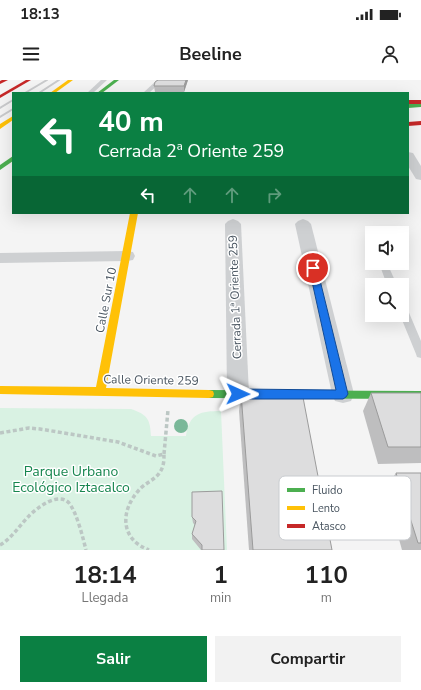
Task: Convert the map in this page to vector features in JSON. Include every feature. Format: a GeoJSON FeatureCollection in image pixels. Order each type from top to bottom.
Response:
{"type":"FeatureCollection","features":[{"type":"Feature","properties":{"kind":"main road"},"geometry":{"type":"LineString","coordinates":[[0,83],[6,80]]}},
{"type":"Feature","properties":{"kind":"main road"},"geometry":{"type":"LineString","coordinates":[[0,97],[29,80]]}},
{"type":"Feature","properties":{"kind":"main road"},"geometry":{"type":"LineString","coordinates":[[54,92],[72,80]]}},
{"type":"Feature","properties":{"kind":"main road"},"geometry":{"type":"LineString","coordinates":[[100,92],[117,80]]}},
{"type":"Feature","properties":{"kind":"main road"},"geometry":{"type":"LineString","coordinates":[[409,102],[421,102]]}},
{"type":"Feature","properties":{"kind":"main road"},"geometry":{"type":"LineString","coordinates":[[409,106],[421,106]]}},
{"type":"Feature","properties":{"kind":"main road"},"geometry":{"type":"LineString","coordinates":[[409,111],[421,111]]}},
{"type":"Feature","properties":{"kind":"main road"},"geometry":{"type":"LineString","coordinates":[[0,121],[12,120]]}},
{"type":"Feature","properties":{"kind":"main road"},"geometry":{"type":"LineString","coordinates":[[0,127],[12,121]]}},
{"type":"Feature","properties":{"kind":"main road"},"geometry":{"type":"LineString","coordinates":[[409,124],[421,123]]}},
{"type":"Feature","properties":{"kind":"main road"},"geometry":{"type":"LineString","coordinates":[[0,168],[12,159]]}},
{"type":"Feature","properties":{"kind":"main road","name":"Calle Sur 10"},"geometry":{"type":"LineString","coordinates":[[100,392],[134,214]]}},
{"type":"Feature","properties":{"kind":"main road","name":"Calle Oriente 259"},"geometry":{"type":"LineString","coordinates":[[0,390],[421,395]]}},
{"type":"Feature","properties":{"kind":"street"},"geometry":{"type":"LineString","coordinates":[[409,158],[421,176]]}},
{"type":"Feature","properties":{"kind":"street","name":"Cerrada 1ª Oriente 259"},"geometry":{"type":"LineString","coordinates":[[233,224],[238,394]]}},
{"type":"Feature","properties":{"kind":"street"},"geometry":{"type":"LineString","coordinates":[[303,224],[343,394]]}},
{"type":"Feature","properties":{"kind":"street"},"geometry":{"type":"LineString","coordinates":[[0,258],[127,256]]}},
{"type":"Feature","properties":{"kind":"lane"},"geometry":{"type":"LineString","coordinates":[[91,92],[104,80]]}},
{"type":"Feature","properties":{"kind":"lane"},"geometry":{"type":"LineString","coordinates":[[147,92],[160,80]]}},
{"type":"Feature","properties":{"kind":"lane"},"geometry":{"type":"LineString","coordinates":[[408,322],[421,354]]}},
{"type":"Feature","properties":{"kind":"path"},"geometry":{"type":"LineString","coordinates":[[148,550],[134,544],[128,536],[126,521],[130,503],[138,491],[145,484],[156,478],[162,470],[169,393]]}},
{"type":"Feature","properties":{"kind":"path"},"geometry":{"type":"LineString","coordinates":[[0,433],[29,428],[40,429],[118,442],[156,456],[164,454]]}},
{"type":"Feature","properties":{"kind":"path"},"geometry":{"type":"LineString","coordinates":[[0,545],[16,532],[30,514],[39,507],[50,501],[63,499],[69,502],[82,533],[86,550]]}},
{"type":"Feature","properties":{"kind":"green space","name":"Parque Urbano Ecológico Iztacalco"},"geometry":{"type":"Polygon","coordinates":[[[0,408],[131,409],[141,413],[147,418],[150,425],[151,436],[186,436],[190,422],[197,415],[221,411],[227,550],[0,550],[0,408]]]}},
{"type":"Feature","properties":{"kind":"building"},"geometry":{"type":"Polygon","coordinates":[[[158,80],[186,80],[184,86],[154,86],[155,82],[158,80]]]}},
{"type":"Feature","properties":{"kind":"building"},"geometry":{"type":"Polygon","coordinates":[[[302,392],[318,476],[279,476],[279,540],[330,540],[332,550],[253,550],[241,393],[302,392]]]}},
{"type":"Feature","properties":{"kind":"building"},"geometry":{"type":"Polygon","coordinates":[[[371,393],[421,393],[421,447],[388,447],[371,393]]]}},
{"type":"Feature","properties":{"kind":"building"},"geometry":{"type":"Polygon","coordinates":[[[396,473],[421,473],[421,543],[418,543],[411,521],[411,476],[397,476],[396,473]]]}},
{"type":"Feature","properties":{"kind":"building"},"geometry":{"type":"Polygon","coordinates":[[[222,491],[224,550],[202,550],[202,545],[192,534],[196,521],[192,517],[192,492],[222,491]]]}},
{"type":"Feature","properties":{"kind":"railway"},"geometry":{"type":"LineString","coordinates":[[27,92],[47,80]]}},
{"type":"Feature","properties":{"kind":"railway"},"geometry":{"type":"LineString","coordinates":[[41,92],[59,80]]}},
{"type":"Feature","properties":{"kind":"railway"},"geometry":{"type":"LineString","coordinates":[[0,108],[12,101]]}},
{"type":"Feature","properties":{"kind":"railway"},"geometry":{"type":"LineString","coordinates":[[0,117],[12,110]]}},
{"type":"Feature","properties":{"kind":"traffic: fast"},"geometry":{"type":"LineString","coordinates":[[100,92],[117,80]]}},
{"type":"Feature","properties":{"kind":"traffic: fast"},"geometry":{"type":"LineString","coordinates":[[409,106],[421,105]]}},
{"type":"Feature","properties":{"kind":"traffic: fast"},"geometry":{"type":"LineString","coordinates":[[0,168],[12,159]]}},
{"type":"Feature","properties":{"kind":"traffic: fast"},"geometry":{"type":"LineString","coordinates":[[209,394],[421,395]]}},
{"type":"Feature","properties":{"kind":"traffic: slow"},"geometry":{"type":"LineString","coordinates":[[53,92],[71,80]]}},
{"type":"Feature","properties":{"kind":"traffic: slow"},"geometry":{"type":"LineString","coordinates":[[0,127],[12,119]]}},
{"type":"Feature","properties":{"kind":"traffic: slow"},"geometry":{"type":"LineString","coordinates":[[100,392],[134,214]]}},
{"type":"Feature","properties":{"kind":"traffic: slow"},"geometry":{"type":"LineString","coordinates":[[0,390],[209,394]]}},
{"type":"Feature","properties":{"kind":"traffic: jam"},"geometry":{"type":"LineString","coordinates":[[0,83],[6,80]]}},
{"type":"Feature","properties":{"kind":"traffic: jam"},"geometry":{"type":"LineString","coordinates":[[0,97],[29,80]]}},
{"type":"Feature","properties":{"kind":"traffic: jam"},"geometry":{"type":"LineString","coordinates":[[409,102],[421,102]]}},
{"type":"Feature","properties":{"kind":"traffic: jam"},"geometry":{"type":"LineString","coordinates":[[409,124],[421,123]]}},
{"type":"Feature","properties":{"kind":"route"},"geometry":{"type":"LineString","coordinates":[[238,394],[343,394],[313,268]]}}]}
